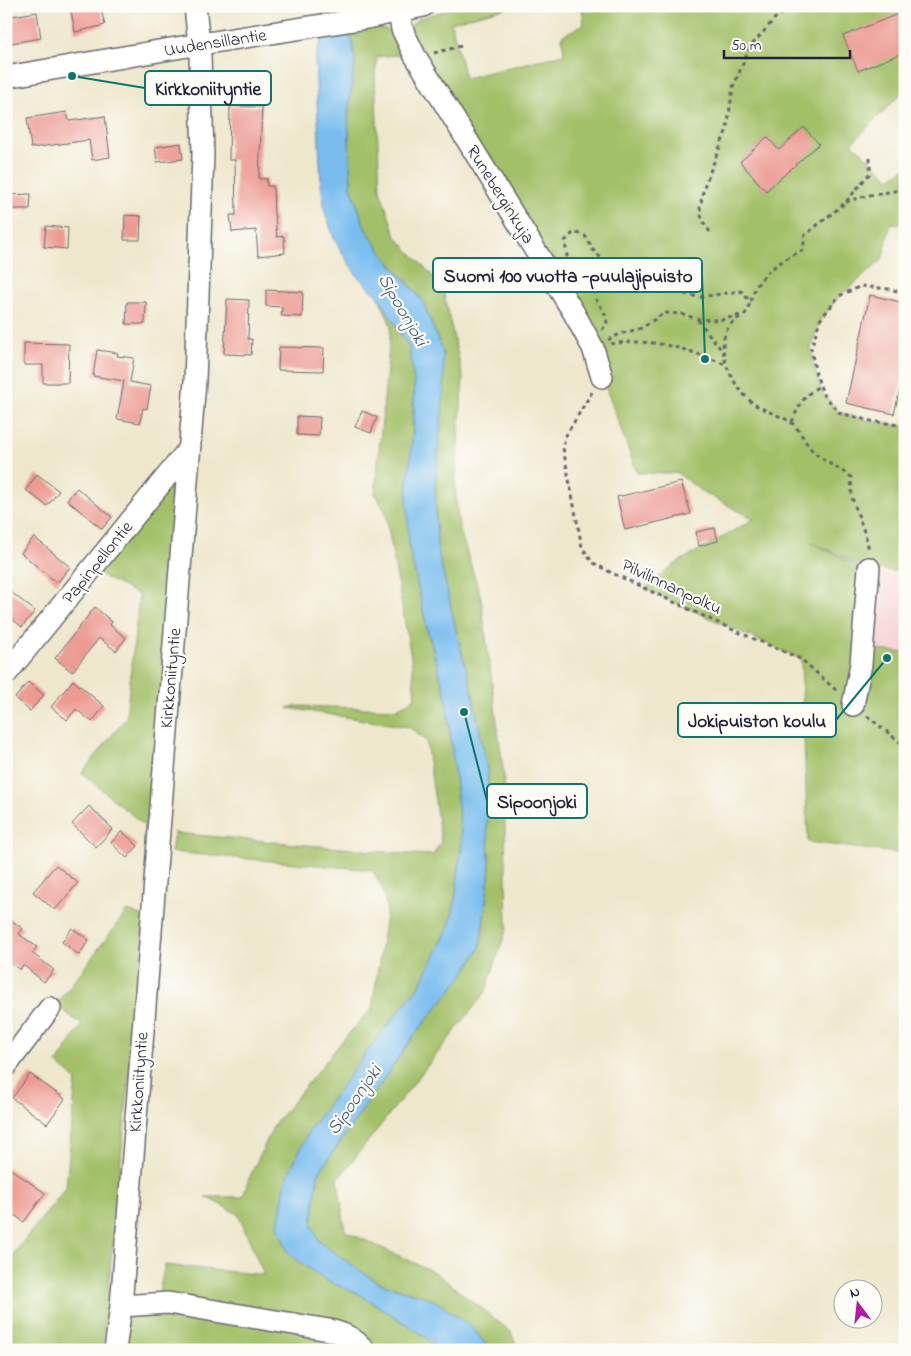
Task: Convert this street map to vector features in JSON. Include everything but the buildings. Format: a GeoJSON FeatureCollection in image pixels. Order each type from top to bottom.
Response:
{"type":"FeatureCollection","features":[{"type":"Feature","properties":{"kind":"street","name":"Kirkkoniityntie"},"geometry":{"type":"LineString","coordinates":[[115,1350],[121,1306],[195,382],[202,164],[200,44],[195,6]]}},
{"type":"Feature","properties":{"kind":"street","name":"Uudensillantie"},"geometry":{"type":"LineString","coordinates":[[6,77],[367,18],[423,6]]}},
{"type":"Feature","properties":{"kind":"street","name":"Runeberginkuja"},"geometry":{"type":"LineString","coordinates":[[399,12],[404,35],[535,248],[593,348],[602,377]]}},
{"type":"Feature","properties":{"kind":"street","name":"Papinpellontie"},"geometry":{"type":"LineString","coordinates":[[6,674],[189,449]]}},
{"type":"Feature","properties":{"kind":"street"},"geometry":{"type":"LineString","coordinates":[[853,705],[861,664],[869,568]]}},
{"type":"Feature","properties":{"kind":"street"},"geometry":{"type":"LineString","coordinates":[[6,1066],[50,1008]]}},
{"type":"Feature","properties":{"kind":"street"},"geometry":{"type":"LineString","coordinates":[[121,1306],[168,1303],[329,1330],[356,1340],[364,1350]]}},
{"type":"Feature","properties":{"kind":"path"},"geometry":{"type":"LineString","coordinates":[[710,232],[702,220],[700,207],[704,187],[727,129],[732,87],[750,47],[778,15],[808,6]]}},
{"type":"Feature","properties":{"kind":"path"},"geometry":{"type":"LineString","coordinates":[[417,58],[465,45]]}},
{"type":"Feature","properties":{"kind":"path"},"geometry":{"type":"LineString","coordinates":[[869,568],[869,548],[852,498],[851,477],[816,454],[792,422],[755,404],[743,394],[726,365],[723,340],[732,321],[745,314],[754,290],[768,272],[782,260],[803,250],[805,235],[846,202],[870,173],[870,158]]}},
{"type":"Feature","properties":{"kind":"path"},"geometry":{"type":"LineString","coordinates":[[846,202],[869,195],[895,191],[905,186]]}},
{"type":"Feature","properties":{"kind":"path"},"geometry":{"type":"LineString","coordinates":[[593,348],[600,332],[607,323],[605,314],[596,299],[592,284],[585,270],[567,256],[565,241],[574,232],[585,236],[601,258],[639,275],[664,290],[700,297],[741,292],[751,302]]}},
{"type":"Feature","properties":{"kind":"path"},"geometry":{"type":"LineString","coordinates":[[905,293],[861,286],[839,296],[820,320],[811,348],[815,370],[823,394],[840,414],[872,422],[905,426]]}},
{"type":"Feature","properties":{"kind":"path"},"geometry":{"type":"LineString","coordinates":[[593,348],[620,334],[642,328],[664,313],[681,314],[698,319],[720,320],[745,314]]}},
{"type":"Feature","properties":{"kind":"path"},"geometry":{"type":"LineString","coordinates":[[698,319],[723,352]]}},
{"type":"Feature","properties":{"kind":"path"},"geometry":{"type":"LineString","coordinates":[[593,348],[629,341],[659,343],[699,353],[726,365]]}},
{"type":"Feature","properties":{"kind":"path","name":"Pilvilinnanpolku"},"geometry":{"type":"LineString","coordinates":[[602,377],[575,418],[565,437],[563,448],[582,547],[592,562],[721,624],[801,659],[853,705],[905,746]]}},
{"type":"Feature","properties":{"kind":"path"},"geometry":{"type":"LineString","coordinates":[[792,422],[797,409],[811,390],[820,386]]}},
{"type":"Feature","properties":{"kind":"shaded area"},"geometry":{"type":"Polygon","coordinates":[[[873,573],[905,576],[905,735],[868,667],[873,573]]]}},
{"type":"Feature","properties":{"kind":"green space"},"geometry":{"type":"Polygon","coordinates":[[[462,6],[513,6],[451,22],[465,78],[564,54],[562,36],[584,24],[582,6],[905,6],[905,90],[852,143],[890,179],[905,168],[905,225],[891,223],[882,260],[839,297],[820,320],[811,348],[815,371],[823,394],[840,413],[872,421],[905,426],[905,573],[869,568],[810,542],[873,573],[869,649],[905,653],[905,854],[808,842],[801,659],[645,589],[675,564],[754,519],[703,492],[677,473],[637,473],[602,377],[409,27],[419,18],[462,6]],[[804,127],[779,150],[767,137],[740,162],[766,191],[818,143],[804,127]]]}},
{"type":"Feature","properties":{"kind":"green space"},"geometry":{"type":"Polygon","coordinates":[[[368,26],[392,32],[405,54],[377,57],[375,76],[380,190],[396,237],[442,286],[463,378],[455,487],[459,527],[481,598],[504,777],[507,928],[485,993],[338,1179],[345,1231],[436,1273],[511,1332],[518,1350],[490,1350],[472,1327],[434,1300],[377,1282],[319,1241],[312,1225],[318,1174],[413,1037],[460,979],[480,948],[490,869],[487,828],[488,773],[472,691],[437,546],[435,487],[443,352],[422,300],[382,253],[365,228],[351,186],[348,114],[355,62],[346,30],[368,26]]]}},
{"type":"Feature","properties":{"kind":"green space"},"geometry":{"type":"Polygon","coordinates":[[[379,297],[409,347],[414,381],[409,546],[427,628],[446,697],[462,842],[455,902],[449,927],[420,985],[372,1045],[309,1131],[286,1179],[278,1226],[289,1254],[325,1280],[361,1295],[426,1337],[439,1350],[300,1350],[274,1348],[254,1350],[115,1350],[119,1318],[154,1314],[165,1265],[264,1275],[238,1214],[206,1197],[243,1197],[248,1181],[274,1125],[344,1039],[372,1008],[387,909],[382,887],[372,870],[171,852],[174,833],[433,855],[441,842],[426,741],[409,727],[288,708],[295,706],[397,709],[415,698],[412,663],[385,510],[375,494],[391,326],[379,297]]]}},
{"type":"Feature","properties":{"kind":"green space"},"geometry":{"type":"Polygon","coordinates":[[[173,476],[182,476],[151,831],[82,773],[126,718],[139,595],[98,574],[173,476]]]}},
{"type":"Feature","properties":{"kind":"green space"},"geometry":{"type":"Polygon","coordinates":[[[127,911],[145,917],[102,1350],[6,1350],[6,1263],[66,1188],[76,1080],[57,1063],[82,1025],[56,1005],[127,911]]]}},
{"type":"Feature","properties":{"kind":"water"},"geometry":{"type":"Polygon","coordinates":[[[346,30],[352,40],[355,62],[348,114],[351,186],[365,228],[382,253],[422,300],[443,352],[444,387],[435,487],[437,546],[472,691],[488,773],[487,828],[490,869],[480,948],[460,979],[413,1037],[318,1174],[312,1225],[319,1241],[342,1258],[377,1282],[434,1300],[472,1327],[490,1350],[439,1350],[426,1337],[361,1295],[325,1280],[289,1254],[278,1226],[286,1179],[309,1131],[372,1045],[420,985],[449,927],[455,902],[462,842],[446,697],[427,628],[409,546],[407,491],[414,423],[414,381],[409,347],[379,297],[357,276],[335,241],[325,212],[321,183],[315,59],[323,34],[346,30]]]}},
{"type":"Feature","properties":{"kind":"place","name":"Kirkkoniityntie"},"geometry":{"type":"Point","coordinates":[72,76]}},
{"type":"Feature","properties":{"kind":"place","name":"Suomi 100 vuotta -puulajipuisto"},"geometry":{"type":"Point","coordinates":[705,359]}},
{"type":"Feature","properties":{"kind":"place","name":"Jokipuiston koulu"},"geometry":{"type":"Point","coordinates":[887,658]}},
{"type":"Feature","properties":{"kind":"place","name":"Sipoonjoki"},"geometry":{"type":"Point","coordinates":[464,712]}}]}
